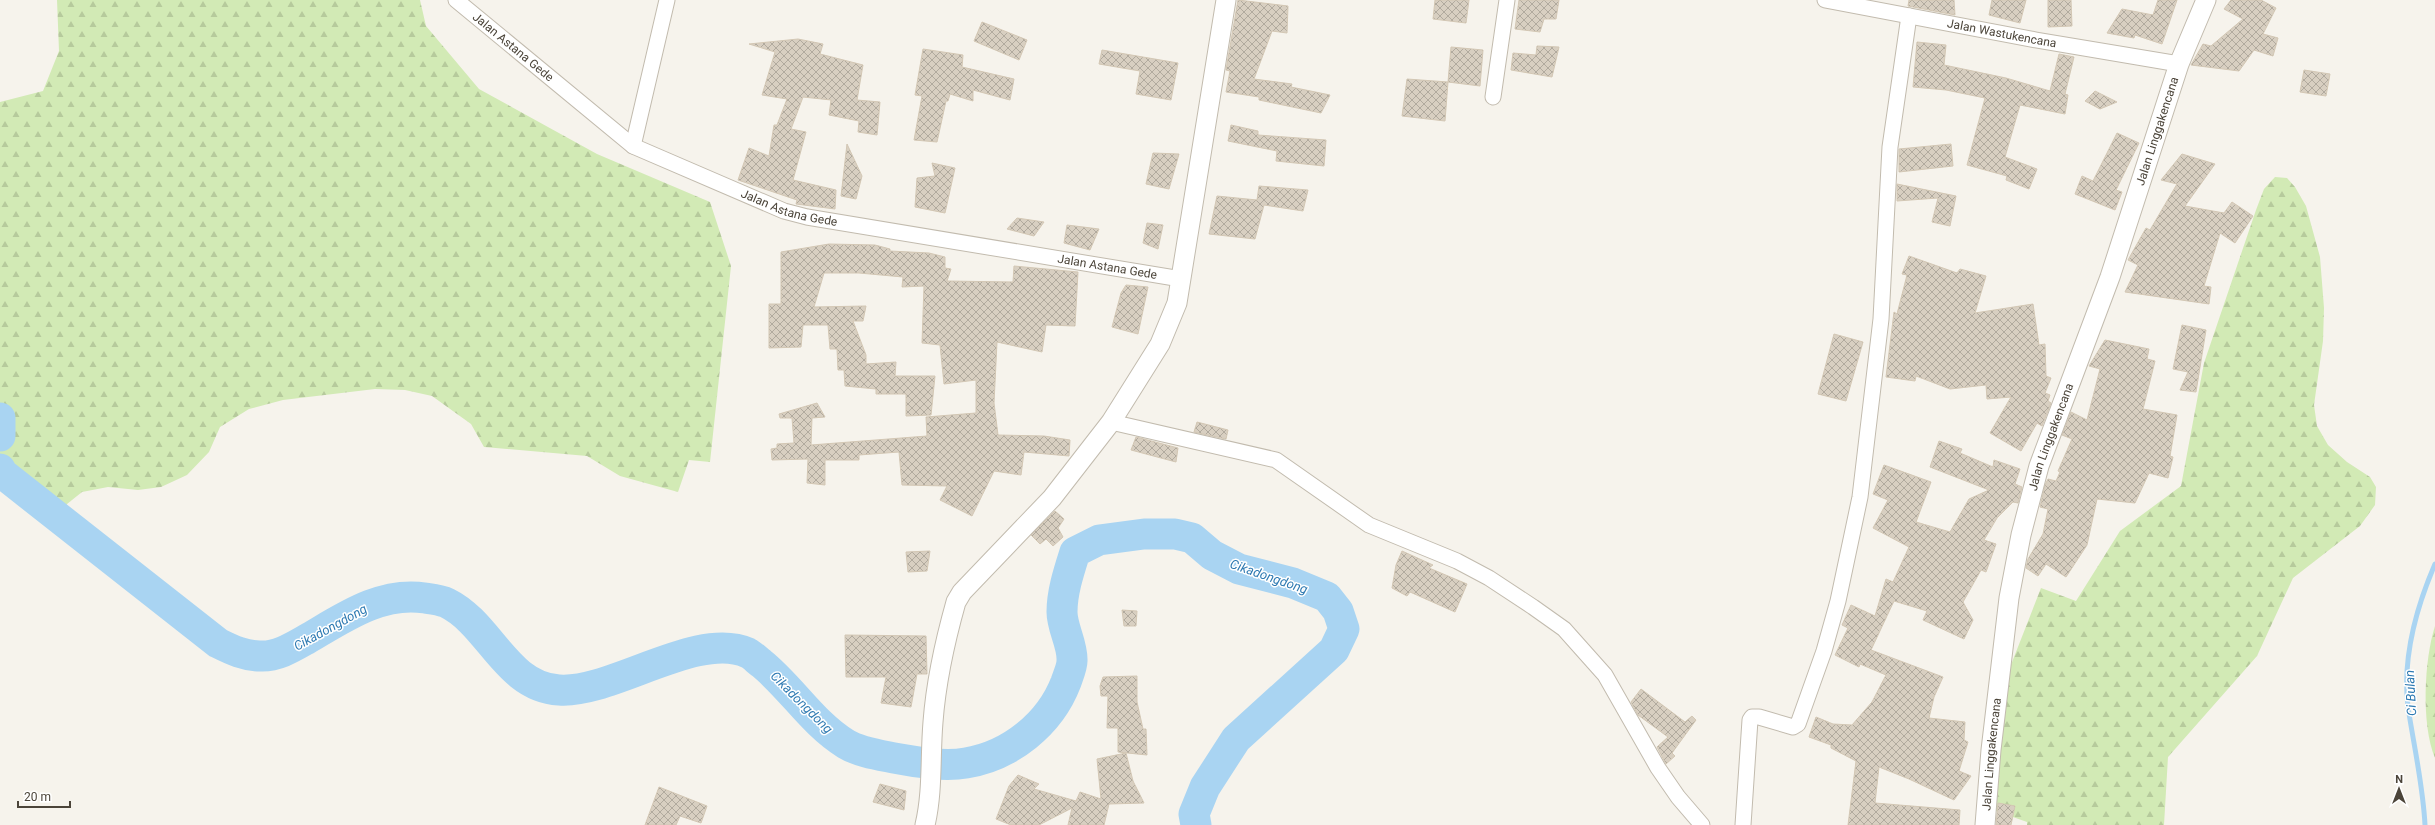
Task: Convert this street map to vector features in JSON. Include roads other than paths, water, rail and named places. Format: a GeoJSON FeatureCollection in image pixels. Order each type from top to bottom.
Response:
{"type":"FeatureCollection","features":[{"type":"Feature","properties":{"kind":"street","name":"Jalan Astana Gede"},"geometry":{"type":"LineString","coordinates":[[456,0],[633,146],[770,205],[807,217],[1181,279]]}},
{"type":"Feature","properties":{"kind":"street"},"geometry":{"type":"LineString","coordinates":[[633,146],[667,0]]}},
{"type":"Feature","properties":{"kind":"street"},"geometry":{"type":"LineString","coordinates":[[925,825],[930,803],[932,782],[932,752],[938,681],[956,602],[962,592],[1056,493],[1111,422],[1145,371],[1163,338],[1178,303],[1226,0]]}},
{"type":"Feature","properties":{"kind":"street"},"geometry":{"type":"LineString","coordinates":[[1493,97],[1507,0]]}},
{"type":"Feature","properties":{"kind":"street","name":"Jalan Wastukencana"},"geometry":{"type":"LineString","coordinates":[[1825,0],[2036,40],[2179,64]]}},
{"type":"Feature","properties":{"kind":"street","name":"Jalan Linggakencana"},"geometry":{"type":"LineString","coordinates":[[1985,825],[1991,750],[2008,598],[2021,535],[2039,466],[2110,277],[2179,64],[2206,0]]}},
{"type":"Feature","properties":{"kind":"street"},"geometry":{"type":"LineString","coordinates":[[1743,825],[1750,720],[1752,717],[1759,717],[1793,727],[1798,724],[1824,651],[1852,544],[1860,497],[1881,319],[1891,133],[1909,16]]}},
{"type":"Feature","properties":{"kind":"street"},"geometry":{"type":"LineString","coordinates":[[1111,422],[1276,460],[1369,525],[1456,561],[1489,578],[1533,607],[1564,629],[1605,675],[1658,768],[1678,797],[1702,825]]}},
{"type":"Feature","properties":{"kind":"waterway","name":"Cikadongdong"},"geometry":{"type":"LineString","coordinates":[[0,418],[0,436]]}},
{"type":"Feature","properties":{"kind":"waterway","name":"Cikadongdong"},"geometry":{"type":"LineString","coordinates":[[0,469],[3,474],[218,643],[239,652],[260,656],[273,655],[285,651],[349,615],[378,602],[393,598],[409,597],[433,599],[447,603],[462,613],[475,625],[512,667],[525,678],[541,686],[559,690],[580,689],[604,683],[680,656],[704,650],[727,648],[748,653],[753,656],[772,673],[823,726],[846,744],[863,751],[930,764],[966,763],[998,753],[1026,736],[1050,711],[1066,682],[1072,663],[1071,649],[1062,618],[1062,604],[1068,574],[1075,552],[1099,540],[1144,534],[1175,534],[1192,538],[1212,555],[1239,569],[1293,583],[1327,597],[1338,611],[1344,629],[1334,650],[1236,739],[1205,787],[1194,814],[1196,825]]}},
{"type":"Feature","properties":{"kind":"waterway","name":"Ci Bulan"},"geometry":{"type":"LineString","coordinates":[[2425,825],[2420,781],[2408,707],[2407,670],[2412,633],[2422,598],[2435,564]]}}]}
